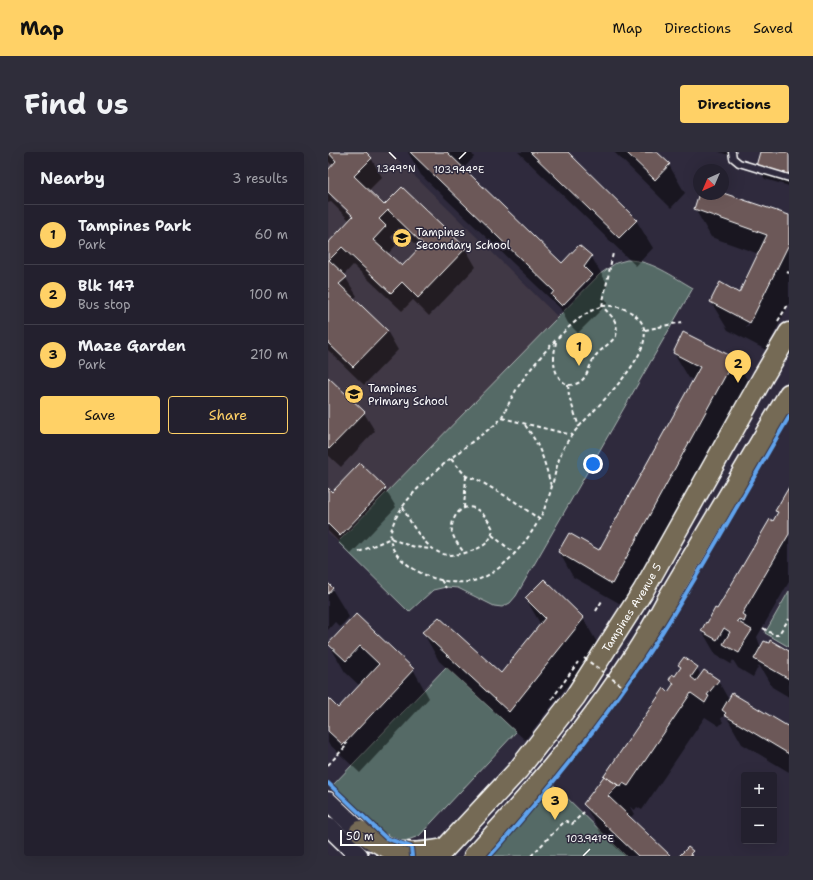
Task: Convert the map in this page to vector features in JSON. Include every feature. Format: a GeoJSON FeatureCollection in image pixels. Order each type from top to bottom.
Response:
{"type":"FeatureCollection","features":[{"type":"Feature","properties":{"kind":"main road","name":"Tampines Avenue 5"},"geometry":{"type":"LineString","coordinates":[[441,852],[518,770],[575,697],[643,591],[789,333]]}},
{"type":"Feature","properties":{"kind":"main road"},"geometry":{"type":"LineString","coordinates":[[474,856],[512,815],[583,728],[627,665],[654,625],[670,595],[789,394]]}},
{"type":"Feature","properties":{"kind":"main road"},"geometry":{"type":"LineString","coordinates":[[328,801],[384,856]]}},
{"type":"Feature","properties":{"kind":"main road"},"geometry":{"type":"LineString","coordinates":[[328,826],[359,856]]}},
{"type":"Feature","properties":{"kind":"main road"},"geometry":{"type":"LineString","coordinates":[[360,831],[388,850],[402,854],[412,856],[441,852]]}},
{"type":"Feature","properties":{"kind":"lane"},"geometry":{"type":"LineString","coordinates":[[732,152],[733,158],[739,163],[789,178]]}},
{"type":"Feature","properties":{"kind":"path"},"geometry":{"type":"LineString","coordinates":[[602,306],[613,254]]}},
{"type":"Feature","properties":{"kind":"path"},"geometry":{"type":"LineString","coordinates":[[556,340],[554,367],[559,379],[568,385],[578,384],[587,374],[594,358],[616,336],[617,324],[602,306]]}},
{"type":"Feature","properties":{"kind":"path"},"geometry":{"type":"LineString","coordinates":[[602,306],[625,308],[642,322],[645,330],[643,345],[634,364],[572,435],[562,453],[548,499],[539,519],[524,542],[496,570],[485,577],[466,582],[441,580],[427,576],[415,570],[398,555],[392,546],[391,538],[393,525],[403,507],[420,486],[451,458],[502,418],[514,393],[556,340],[590,311],[602,306]]}},
{"type":"Feature","properties":{"kind":"path"},"geometry":{"type":"LineString","coordinates":[[645,330],[682,322]]}},
{"type":"Feature","properties":{"kind":"path"},"geometry":{"type":"LineString","coordinates":[[568,385],[569,396],[579,426]]}},
{"type":"Feature","properties":{"kind":"path"},"geometry":{"type":"LineString","coordinates":[[502,418],[572,435]]}},
{"type":"Feature","properties":{"kind":"path"},"geometry":{"type":"LineString","coordinates":[[524,424],[533,436],[541,451],[552,487]]}},
{"type":"Feature","properties":{"kind":"path"},"geometry":{"type":"LineString","coordinates":[[451,458],[466,476],[478,480],[514,501],[539,519]]}},
{"type":"Feature","properties":{"kind":"path"},"geometry":{"type":"LineString","coordinates":[[464,508],[466,476]]}},
{"type":"Feature","properties":{"kind":"path"},"geometry":{"type":"LineString","coordinates":[[403,507],[412,525],[433,549],[440,553],[449,555],[465,554],[481,548],[488,542],[492,535],[493,529],[482,513],[473,508],[464,508],[455,514],[452,522],[452,531],[456,542],[465,554]]}},
{"type":"Feature","properties":{"kind":"path"},"geometry":{"type":"LineString","coordinates":[[492,535],[514,553]]}},
{"type":"Feature","properties":{"kind":"path"},"geometry":{"type":"LineString","coordinates":[[391,538],[405,545],[433,549]]}},
{"type":"Feature","properties":{"kind":"path"},"geometry":{"type":"LineString","coordinates":[[359,552],[391,538]]}},
{"type":"Feature","properties":{"kind":"path"},"geometry":{"type":"LineString","coordinates":[[441,580],[446,588]]}},
{"type":"Feature","properties":{"kind":"path"},"geometry":{"type":"LineString","coordinates":[[596,611],[603,599]]}},
{"type":"Feature","properties":{"kind":"path"},"geometry":{"type":"LineString","coordinates":[[763,628],[774,635],[778,635],[789,619]]}},
{"type":"Feature","properties":{"kind":"path"},"geometry":{"type":"LineString","coordinates":[[550,702],[582,658],[624,686],[622,692]]}},
{"type":"Feature","properties":{"kind":"path"},"geometry":{"type":"LineString","coordinates":[[328,765],[347,745],[345,743]]}},
{"type":"Feature","properties":{"kind":"path"},"geometry":{"type":"LineString","coordinates":[[531,856],[564,822],[566,821],[572,824],[584,812]]}},
{"type":"Feature","properties":{"kind":"shaded area","name":"Tampines Secondary School"},"geometry":{"type":"Polygon","coordinates":[[[328,152],[390,152],[564,323],[434,444],[338,542],[328,533],[328,152]]]}},
{"type":"Feature","properties":{"kind":"green space"},"geometry":{"type":"Polygon","coordinates":[[[627,260],[653,266],[693,288],[516,596],[510,603],[502,607],[494,606],[458,588],[446,587],[433,590],[409,612],[338,542],[600,274],[616,263],[627,260]]]}},
{"type":"Feature","properties":{"kind":"green space"},"geometry":{"type":"Polygon","coordinates":[[[789,591],[789,647],[765,633],[789,591]]]}},
{"type":"Feature","properties":{"kind":"green space"},"geometry":{"type":"Polygon","coordinates":[[[446,667],[516,732],[419,836],[399,843],[387,837],[332,786],[446,667]]]}},
{"type":"Feature","properties":{"kind":"green space"},"geometry":{"type":"Polygon","coordinates":[[[553,784],[626,856],[488,856],[553,784]]]}},
{"type":"Feature","properties":{"kind":"building"},"geometry":{"type":"Polygon","coordinates":[[[328,152],[366,152],[372,158],[354,176],[384,205],[402,187],[466,248],[418,298],[402,282],[391,293],[342,247],[329,260],[347,277],[339,284],[388,331],[353,367],[328,343],[328,243],[353,216],[328,192],[328,170],[336,161],[328,152]],[[388,210],[379,219],[386,226],[373,240],[402,266],[423,244],[388,210]]]}},
{"type":"Feature","properties":{"kind":"building"},"geometry":{"type":"Polygon","coordinates":[[[410,152],[447,152],[562,263],[579,245],[592,256],[584,267],[592,275],[562,306],[551,295],[554,291],[410,152]]]}},
{"type":"Feature","properties":{"kind":"building"},"geometry":{"type":"Polygon","coordinates":[[[530,152],[568,152],[637,220],[619,238],[530,152]]]}},
{"type":"Feature","properties":{"kind":"building"},"geometry":{"type":"Polygon","coordinates":[[[626,152],[657,152],[670,164],[655,180],[626,152]]]}},
{"type":"Feature","properties":{"kind":"building"},"geometry":{"type":"Polygon","coordinates":[[[760,152],[789,152],[789,175],[756,166],[760,152]]]}},
{"type":"Feature","properties":{"kind":"building"},"geometry":{"type":"Polygon","coordinates":[[[729,195],[789,215],[789,244],[750,323],[710,302],[720,282],[739,293],[767,235],[694,209],[697,200],[729,200],[729,195]]]}},
{"type":"Feature","properties":{"kind":"building"},"geometry":{"type":"Polygon","coordinates":[[[683,332],[735,358],[612,584],[558,552],[569,533],[599,550],[700,367],[673,353],[683,332]]]}},
{"type":"Feature","properties":{"kind":"building"},"geometry":{"type":"Polygon","coordinates":[[[328,377],[365,412],[329,449],[328,448],[328,377]]]}},
{"type":"Feature","properties":{"kind":"building"},"geometry":{"type":"Polygon","coordinates":[[[360,463],[386,488],[340,536],[328,524],[328,488],[332,492],[360,463]]]}},
{"type":"Feature","properties":{"kind":"building"},"geometry":{"type":"Polygon","coordinates":[[[789,487],[789,534],[742,614],[746,617],[744,622],[739,619],[737,621],[752,630],[739,653],[723,644],[730,632],[724,628],[717,640],[701,631],[715,608],[717,609],[770,519],[773,521],[778,512],[775,511],[789,487]]]}},
{"type":"Feature","properties":{"kind":"building"},"geometry":{"type":"Polygon","coordinates":[[[544,579],[584,618],[509,712],[422,632],[439,617],[501,673],[545,618],[525,598],[544,579]]]}},
{"type":"Feature","properties":{"kind":"building"},"geometry":{"type":"Polygon","coordinates":[[[328,583],[333,588],[328,594],[328,583]]]}},
{"type":"Feature","properties":{"kind":"building"},"geometry":{"type":"Polygon","coordinates":[[[356,614],[414,669],[343,745],[328,731],[328,698],[338,708],[379,664],[360,646],[346,661],[328,644],[356,614]]]}},
{"type":"Feature","properties":{"kind":"building"},"geometry":{"type":"Polygon","coordinates":[[[770,640],[789,651],[789,679],[754,659],[764,641],[769,643],[770,640]]]}},
{"type":"Feature","properties":{"kind":"building"},"geometry":{"type":"Polygon","coordinates":[[[684,657],[698,667],[691,677],[696,681],[704,670],[719,680],[707,695],[709,696],[705,703],[691,693],[628,786],[623,783],[621,787],[604,776],[664,688],[668,692],[674,683],[669,680],[672,674],[675,676],[681,667],[678,665],[684,657]]]}},
{"type":"Feature","properties":{"kind":"building"},"geometry":{"type":"Polygon","coordinates":[[[732,693],[789,727],[789,754],[724,715],[726,713],[722,710],[732,693]]]}},
{"type":"Feature","properties":{"kind":"building"},"geometry":{"type":"Polygon","coordinates":[[[604,776],[618,785],[608,796],[671,856],[638,856],[583,804],[604,776]]]}},
{"type":"Feature","properties":{"kind":"building"},"geometry":{"type":"Polygon","coordinates":[[[688,847],[693,851],[690,854],[693,856],[679,856],[688,847]]]}},
{"type":"Feature","properties":{"kind":"cycle path"},"geometry":{"type":"LineString","coordinates":[[490,856],[559,775],[624,690],[663,631],[789,417]]}},
{"type":"Feature","properties":{"kind":"cycle path"},"geometry":{"type":"LineString","coordinates":[[328,783],[386,838],[411,847],[412,856]]}},
{"type":"Feature","properties":{"kind":"place","name":"Tampines Secondary School"},"geometry":{"type":"Point","coordinates":[402,238]}},
{"type":"Feature","properties":{"kind":"place","name":"Tampines Park"},"geometry":{"type":"Point","coordinates":[579,366]}},
{"type":"Feature","properties":{"kind":"place","name":"Blk 147"},"geometry":{"type":"Point","coordinates":[738,383]}},
{"type":"Feature","properties":{"kind":"place","name":"Tampines Primary School"},"geometry":{"type":"Point","coordinates":[354,394]}},
{"type":"Feature","properties":{"kind":"place","name":"Maze Garden"},"geometry":{"type":"Point","coordinates":[555,820]}}]}
